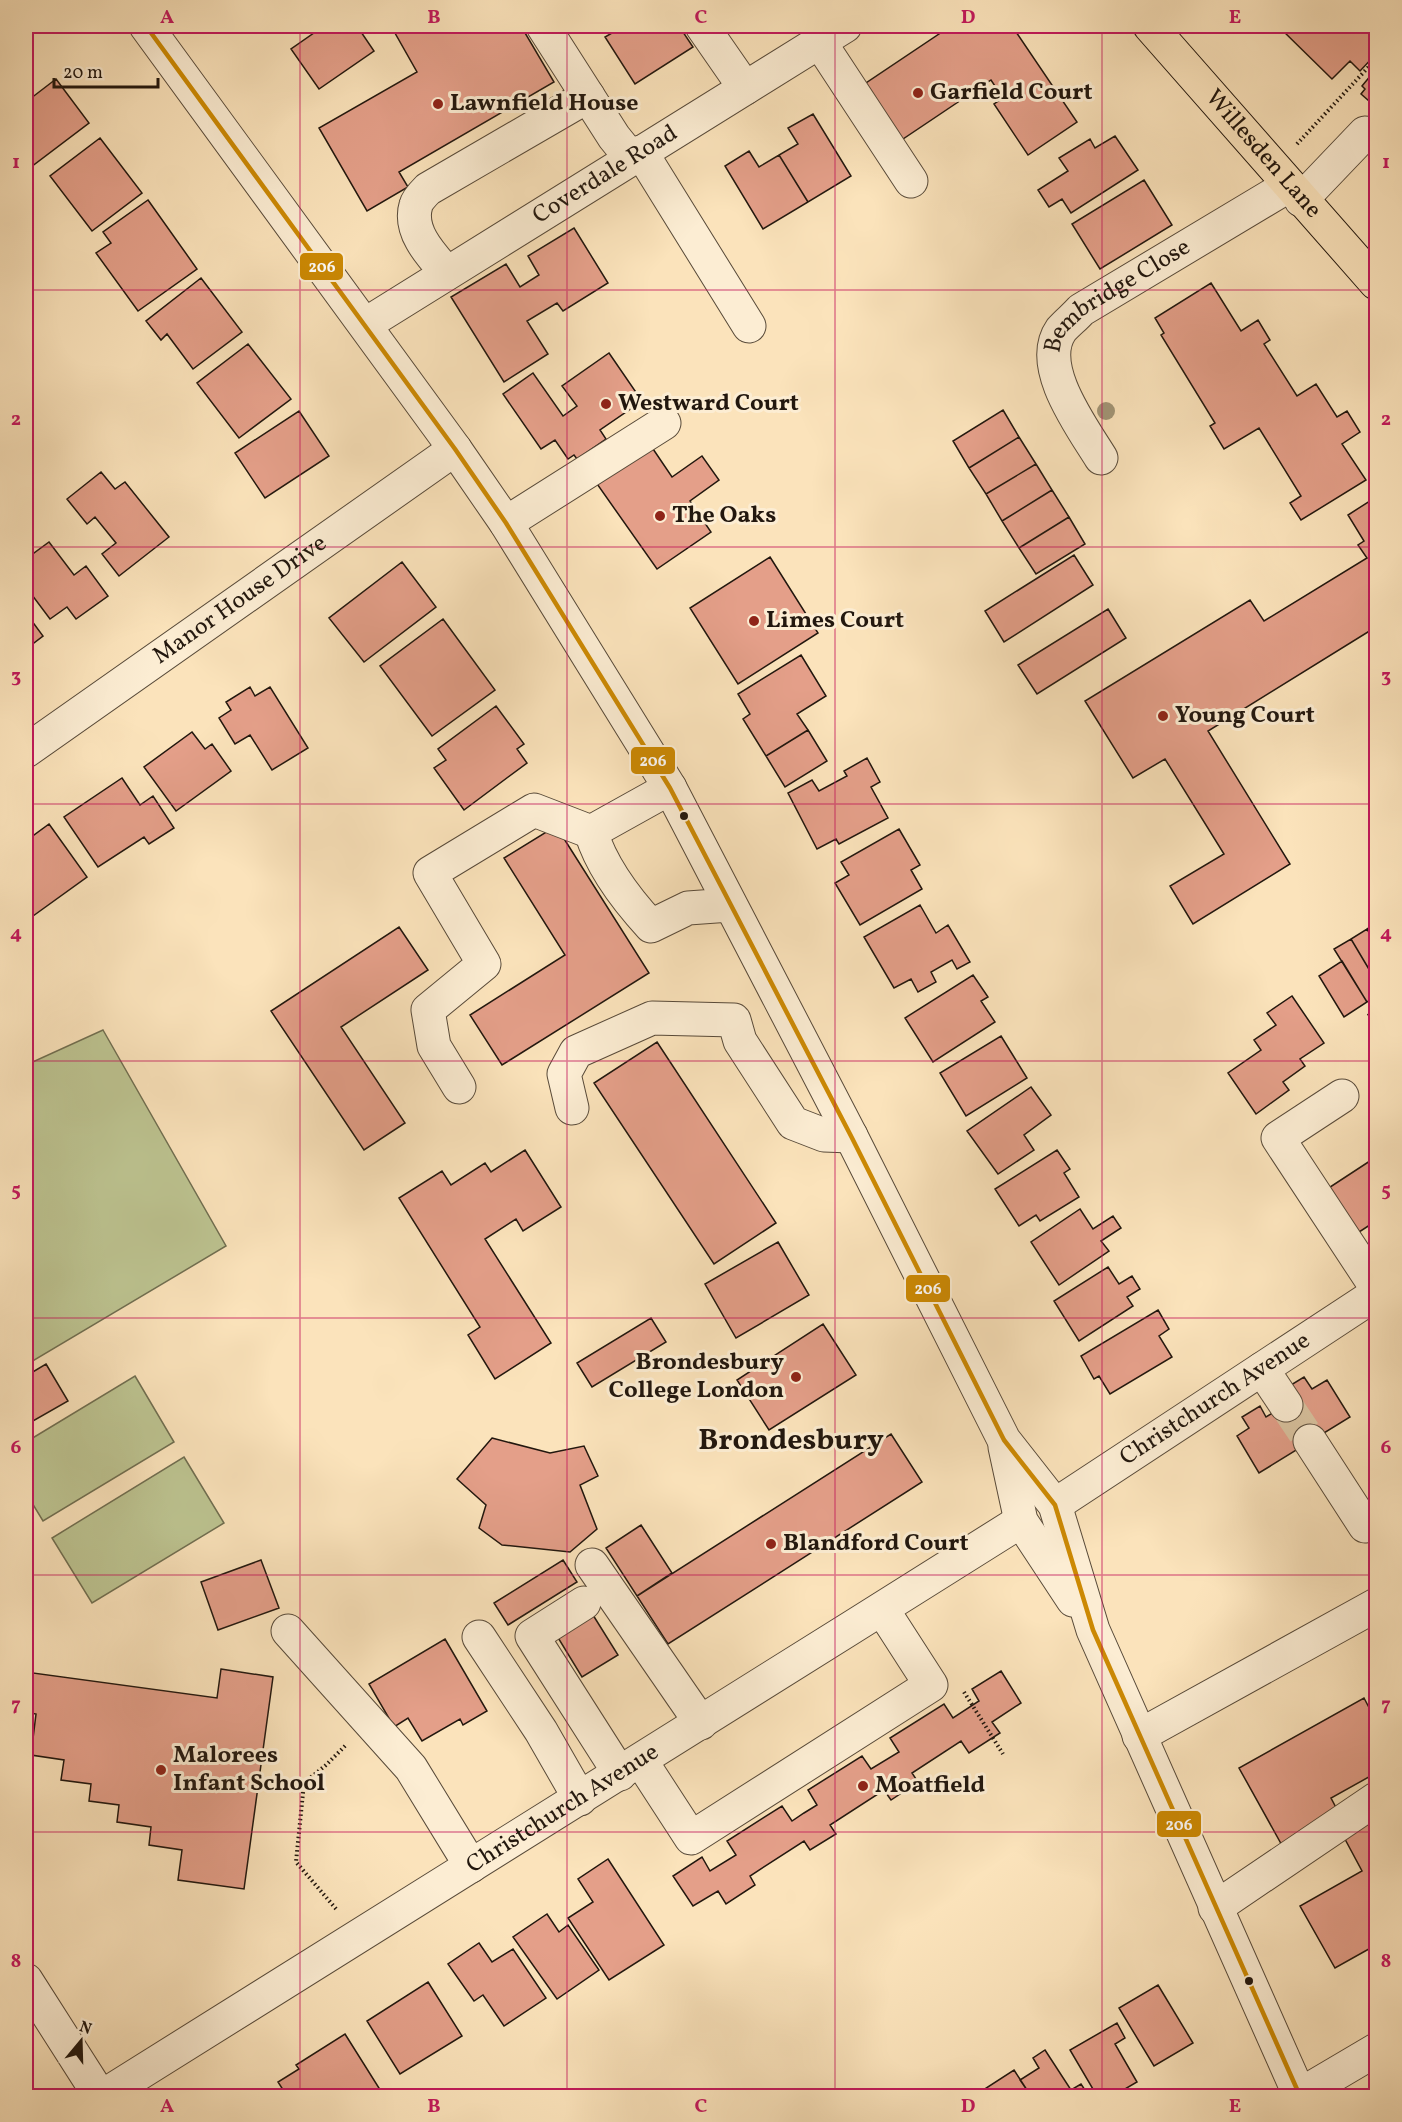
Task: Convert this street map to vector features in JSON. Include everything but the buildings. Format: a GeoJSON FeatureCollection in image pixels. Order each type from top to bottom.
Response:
{"type":"FeatureCollection","features":[{"type":"Feature","properties":{"kind":"main road","name":"Willesden Lane"},"geometry":{"type":"LineString","coordinates":[[1150,26],[1288,184],[1374,274]]}},
{"type":"Feature","properties":{"kind":"street"},"geometry":{"type":"LineString","coordinates":[[146,26],[366,324],[506,523],[670,788],[768,981],[851,1136],[1004,1440],[1055,1505],[1093,1630],[1299,2096],[1377,2050]]}},
{"type":"Feature","properties":{"kind":"street"},"geometry":{"type":"LineString","coordinates":[[543,26],[588,96],[636,155],[749,326]]}},
{"type":"Feature","properties":{"kind":"street"},"geometry":{"type":"LineString","coordinates":[[702,26],[745,88]]}},
{"type":"Feature","properties":{"kind":"street"},"geometry":{"type":"LineString","coordinates":[[832,33],[911,181]]}},
{"type":"Feature","properties":{"kind":"street","name":"Coverdale Road"},"geometry":{"type":"LineString","coordinates":[[366,324],[832,33]]}},
{"type":"Feature","properties":{"kind":"street"},"geometry":{"type":"LineString","coordinates":[[447,273],[417,233],[416,204],[428,189],[588,96]]}},
{"type":"Feature","properties":{"kind":"street","name":"Bembridge Close"},"geometry":{"type":"LineString","coordinates":[[1101,458],[1066,400],[1052,359],[1060,332],[1081,310],[1288,184],[1365,133]]}},
{"type":"Feature","properties":{"kind":"street"},"geometry":{"type":"LineString","coordinates":[[506,523],[664,423]]}},
{"type":"Feature","properties":{"kind":"street","name":"Manor House Drive"},"geometry":{"type":"LineString","coordinates":[[26,751],[455,449]]}},
{"type":"Feature","properties":{"kind":"street"},"geometry":{"type":"LineString","coordinates":[[591,832],[670,788]]}},
{"type":"Feature","properties":{"kind":"street"},"geometry":{"type":"LineString","coordinates":[[459,1087],[434,1046],[428,1010],[484,964],[430,873],[534,810],[591,832]]}},
{"type":"Feature","properties":{"kind":"street"},"geometry":{"type":"LineString","coordinates":[[591,832],[596,848],[625,898],[651,926],[688,908],[730,904]]}},
{"type":"Feature","properties":{"kind":"street"},"geometry":{"type":"LineString","coordinates":[[734,1020],[768,981]]}},
{"type":"Feature","properties":{"kind":"street"},"geometry":{"type":"LineString","coordinates":[[572,1108],[564,1074],[576,1052],[652,1018],[734,1020]]}},
{"type":"Feature","properties":{"kind":"street"},"geometry":{"type":"LineString","coordinates":[[734,1020],[740,1041],[793,1123],[824,1136],[851,1136]]}},
{"type":"Feature","properties":{"kind":"street"},"geometry":{"type":"LineString","coordinates":[[1342,1096],[1278,1138],[1377,1287]]}},
{"type":"Feature","properties":{"kind":"street","name":"Christchurch Avenue"},"geometry":{"type":"LineString","coordinates":[[1055,1505],[1377,1294]]}},
{"type":"Feature","properties":{"kind":"street"},"geometry":{"type":"LineString","coordinates":[[1262,1369],[1286,1405]]}},
{"type":"Feature","properties":{"kind":"street"},"geometry":{"type":"LineString","coordinates":[[1004,1440],[1021,1521],[1093,1630]]}},
{"type":"Feature","properties":{"kind":"street"},"geometry":{"type":"LineString","coordinates":[[1310,1441],[1365,1526]]}},
{"type":"Feature","properties":{"kind":"street","name":"Christchurch Avenue"},"geometry":{"type":"LineString","coordinates":[[102,2097],[357,1941],[471,1866],[1021,1521]]}},
{"type":"Feature","properties":{"kind":"street"},"geometry":{"type":"LineString","coordinates":[[592,1565],[701,1723]]}},
{"type":"Feature","properties":{"kind":"street"},"geometry":{"type":"LineString","coordinates":[[584,1603],[532,1636],[630,1767],[691,1838],[930,1685],[882,1609]]}},
{"type":"Feature","properties":{"kind":"street"},"geometry":{"type":"LineString","coordinates":[[1139,1736],[1377,1605]]}},
{"type":"Feature","properties":{"kind":"street"},"geometry":{"type":"LineString","coordinates":[[288,1631],[411,1768],[471,1866]]}},
{"type":"Feature","properties":{"kind":"street"},"geometry":{"type":"LineString","coordinates":[[479,1636],[541,1731],[580,1799]]}},
{"type":"Feature","properties":{"kind":"street"},"geometry":{"type":"LineString","coordinates":[[1215,1908],[1377,1799]]}},
{"type":"Feature","properties":{"kind":"street"},"geometry":{"type":"LineString","coordinates":[[26,1980],[102,2097]]}},
{"type":"Feature","properties":{"kind":"path"},"geometry":{"type":"LineString","coordinates":[[1288,184],[1377,59]]}},
{"type":"Feature","properties":{"kind":"path"},"geometry":{"type":"LineString","coordinates":[[1368,1016],[1377,1011]]}},
{"type":"Feature","properties":{"kind":"path"},"geometry":{"type":"LineString","coordinates":[[259,1781],[304,1783],[326,1765],[369,1720]]}},
{"type":"Feature","properties":{"kind":"path"},"geometry":{"type":"LineString","coordinates":[[304,1783],[296,1862],[333,1904],[357,1941]]}},
{"type":"Feature","properties":{"kind":"green space"},"geometry":{"type":"Polygon","coordinates":[[[103,1030],[226,1246],[26,1365],[26,1065],[103,1030]]]}},
{"type":"Feature","properties":{"kind":"green space"},"geometry":{"type":"Polygon","coordinates":[[[135,1376],[174,1442],[43,1521],[26,1493],[26,1442],[135,1376]]]}},
{"type":"Feature","properties":{"kind":"green space"},"geometry":{"type":"Polygon","coordinates":[[[184,1457],[224,1523],[92,1603],[52,1538],[184,1457]]]}},
{"type":"Feature","properties":{"kind":"tunnel"},"geometry":{"type":"LineString","coordinates":[[1286,1405],[1310,1441]]}},
{"type":"Feature","properties":{"kind":"transit line","name":"206"},"geometry":{"type":"LineString","coordinates":[[146,26],[455,449],[506,523],[670,788],[851,1136],[1004,1440],[1055,1505],[1093,1630],[1300,2096]]}},
{"type":"Feature","properties":{"kind":"place","name":"Garfield Court"},"geometry":{"type":"Point","coordinates":[918,93]}},
{"type":"Feature","properties":{"kind":"place","name":"Lawnfield House"},"geometry":{"type":"Point","coordinates":[438,104]}},
{"type":"Feature","properties":{"kind":"place","name":"Westward Court"},"geometry":{"type":"Point","coordinates":[606,404]}},
{"type":"Feature","properties":{"kind":"place","name":"The Oaks"},"geometry":{"type":"Point","coordinates":[660,516]}},
{"type":"Feature","properties":{"kind":"place","name":"Limes Court"},"geometry":{"type":"Point","coordinates":[754,621]}},
{"type":"Feature","properties":{"kind":"place","name":"Young Court"},"geometry":{"type":"Point","coordinates":[1163,716]}},
{"type":"Feature","properties":{"kind":"place","name":"Brondesbury College London"},"geometry":{"type":"Point","coordinates":[796,1377]}},
{"type":"Feature","properties":{"kind":"place","name":"Blandford Court"},"geometry":{"type":"Point","coordinates":[771,1544]}},
{"type":"Feature","properties":{"kind":"place","name":"Malorees Infant School"},"geometry":{"type":"Point","coordinates":[161,1770]}},
{"type":"Feature","properties":{"kind":"place","name":"Moatfield"},"geometry":{"type":"Point","coordinates":[863,1786]}},
{"type":"Feature","properties":{"kind":"district","name":"Brondesbury"},"geometry":{"type":"Point","coordinates":[791,1441]}}]}
